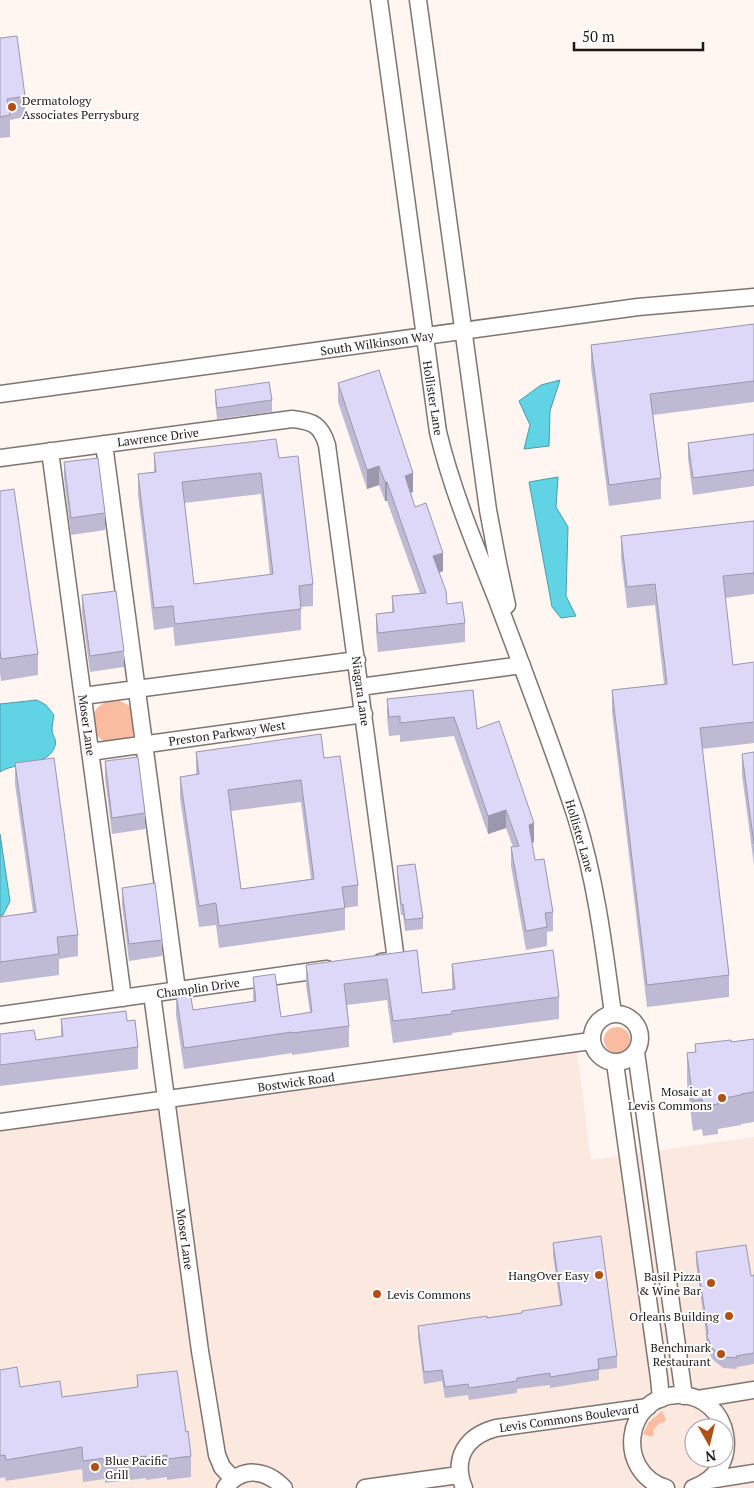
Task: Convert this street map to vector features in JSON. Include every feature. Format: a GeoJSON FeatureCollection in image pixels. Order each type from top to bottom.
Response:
{"type":"FeatureCollection","features":[{"type":"Feature","properties":{"kind":"street","name":"Hollister Lane"},"geometry":{"type":"LineString","coordinates":[[379,0],[438,432],[444,458],[464,515],[522,665],[576,818],[585,848],[599,914],[613,1014]]}},
{"type":"Feature","properties":{"kind":"street","name":"Hollister Lane"},"geometry":{"type":"LineString","coordinates":[[418,0],[488,510],[498,563],[522,665]]}},
{"type":"Feature","properties":{"kind":"street","name":"South Wilkinson Way"},"geometry":{"type":"LineString","coordinates":[[0,394],[655,305],[754,296]]}},
{"type":"Feature","properties":{"kind":"street","name":"Lawrence Drive"},"geometry":{"type":"LineString","coordinates":[[0,458],[292,419],[304,420],[316,425]]}},
{"type":"Feature","properties":{"kind":"street","name":"Niagara Lane"},"geometry":{"type":"LineString","coordinates":[[316,425],[324,433],[327,445],[396,960],[368,964]]}},
{"type":"Feature","properties":{"kind":"street"},"geometry":{"type":"LineString","coordinates":[[104,444],[178,990]]}},
{"type":"Feature","properties":{"kind":"street","name":"Moser Lane"},"geometry":{"type":"LineString","coordinates":[[50,451],[123,998]]}},
{"type":"Feature","properties":{"kind":"street"},"geometry":{"type":"LineString","coordinates":[[83,696],[356,660]]}},
{"type":"Feature","properties":{"kind":"street"},"geometry":{"type":"LineString","coordinates":[[360,687],[522,665]]}},
{"type":"Feature","properties":{"kind":"street","name":"Preston Parkway West"},"geometry":{"type":"LineString","coordinates":[[90,752],[364,714]]}},
{"type":"Feature","properties":{"kind":"street","name":"Champlin Drive"},"geometry":{"type":"LineString","coordinates":[[0,1015],[339,968]]}},
{"type":"Feature","properties":{"kind":"street","name":"Moser Lane"},"geometry":{"type":"LineString","coordinates":[[152,994],[200,1351],[217,1455],[229,1483]]}},
{"type":"Feature","properties":{"kind":"street"},"geometry":{"type":"LineString","coordinates":[[636,1052],[627,1060],[615,1063],[608,1062],[597,1054],[591,1041],[595,1026],[604,1016],[621,1014],[634,1022],[640,1037],[636,1052],[691,1397],[708,1405],[717,1414],[723,1424],[726,1436],[724,1460],[718,1471],[698,1486]]}},
{"type":"Feature","properties":{"kind":"street","name":"Bostwick Road"},"geometry":{"type":"LineString","coordinates":[[0,1122],[591,1041]]}},
{"type":"Feature","properties":{"kind":"street"},"geometry":{"type":"LineString","coordinates":[[615,1063],[656,1358],[654,1403]]}},
{"type":"Feature","properties":{"kind":"street","name":"Levis Commons Boulevard"},"geometry":{"type":"LineString","coordinates":[[365,1488],[462,1481],[460,1461],[464,1450],[477,1436],[496,1428],[654,1403],[668,1396],[691,1397],[754,1390]]}},
{"type":"Feature","properties":{"kind":"street","name":"Levis Commons Boulevard"},"geometry":{"type":"LineString","coordinates":[[654,1403],[635,1425],[632,1445],[634,1456],[644,1474],[659,1488]]}},
{"type":"Feature","properties":{"kind":"street"},"geometry":{"type":"LineString","coordinates":[[229,1483],[238,1476],[248,1473],[262,1474],[277,1481],[284,1488]]}},
{"type":"Feature","properties":{"kind":"street"},"geometry":{"type":"LineString","coordinates":[[698,1486],[754,1473]]}},
{"type":"Feature","properties":{"kind":"shaded area"},"geometry":{"type":"Polygon","coordinates":[[[118,700],[132,707],[136,730],[131,739],[107,743],[99,738],[95,731],[93,717],[101,705],[109,701],[118,700]]]}},
{"type":"Feature","properties":{"kind":"shaded area"},"geometry":{"type":"Polygon","coordinates":[[[617,1027],[626,1031],[630,1040],[626,1049],[617,1053],[608,1049],[604,1040],[608,1031],[617,1027]]]}},
{"type":"Feature","properties":{"kind":"shaded area","name":"Levis Commons"},"geometry":{"type":"Polygon","coordinates":[[[576,1043],[591,1160],[754,1137],[754,1488],[0,1488],[0,1122],[576,1043]]]}},
{"type":"Feature","properties":{"kind":"shaded area"},"geometry":{"type":"Polygon","coordinates":[[[662,1411],[666,1420],[661,1424],[659,1423],[653,1431],[652,1437],[643,1434],[649,1422],[662,1411]]]}},
{"type":"Feature","properties":{"kind":"water"},"geometry":{"type":"Polygon","coordinates":[[[560,380],[550,411],[549,446],[524,449],[530,425],[519,401],[541,385],[560,380]]]}},
{"type":"Feature","properties":{"kind":"water"},"geometry":{"type":"Polygon","coordinates":[[[558,477],[556,507],[568,527],[566,596],[576,616],[561,618],[552,607],[529,482],[558,477]]]}},
{"type":"Feature","properties":{"kind":"water"},"geometry":{"type":"Polygon","coordinates":[[[37,700],[46,705],[54,715],[52,731],[55,746],[46,758],[0,772],[0,704],[37,700]]]}},
{"type":"Feature","properties":{"kind":"water"},"geometry":{"type":"Polygon","coordinates":[[[0,834],[10,901],[3,915],[0,916],[0,834]]]}},
{"type":"Feature","properties":{"kind":"building","name":"Dermatology Associates Perrysburg"},"geometry":{"type":"Polygon","coordinates":[[[17,36],[25,96],[7,99],[10,115],[0,117],[0,38],[17,36]]]}},
{"type":"Feature","properties":{"kind":"building"},"geometry":{"type":"Polygon","coordinates":[[[754,324],[754,381],[650,394],[661,478],[609,485],[591,345],[754,324]]]}},
{"type":"Feature","properties":{"kind":"building"},"geometry":{"type":"Polygon","coordinates":[[[379,370],[413,473],[405,476],[415,507],[426,503],[443,553],[433,556],[446,591],[447,604],[462,602],[465,623],[378,633],[376,614],[394,612],[392,596],[426,593],[387,482],[385,482],[379,466],[367,470],[338,383],[379,370]]]}},
{"type":"Feature","properties":{"kind":"building"},"geometry":{"type":"Polygon","coordinates":[[[269,382],[272,400],[217,408],[215,390],[269,382]]]}},
{"type":"Feature","properties":{"kind":"building"},"geometry":{"type":"Polygon","coordinates":[[[754,434],[754,470],[693,478],[688,443],[754,434]]]}},
{"type":"Feature","properties":{"kind":"building"},"geometry":{"type":"Polygon","coordinates":[[[276,439],[279,458],[298,456],[313,584],[299,586],[301,609],[175,624],[173,606],[154,608],[138,474],[156,472],[154,453],[276,439]],[[261,473],[182,482],[194,584],[273,574],[261,473]]]}},
{"type":"Feature","properties":{"kind":"building"},"geometry":{"type":"Polygon","coordinates":[[[98,458],[105,513],[71,518],[64,462],[98,458]]]}},
{"type":"Feature","properties":{"kind":"building"},"geometry":{"type":"Polygon","coordinates":[[[14,489],[38,654],[1,659],[0,491],[14,489]]]}},
{"type":"Feature","properties":{"kind":"building"},"geometry":{"type":"Polygon","coordinates":[[[754,521],[754,573],[723,576],[733,665],[754,662],[754,722],[700,728],[729,975],[647,985],[612,690],[667,684],[655,584],[627,587],[621,536],[754,521]]]}},
{"type":"Feature","properties":{"kind":"building"},"geometry":{"type":"Polygon","coordinates":[[[116,591],[124,651],[90,656],[82,595],[116,591]]]}},
{"type":"Feature","properties":{"kind":"building"},"geometry":{"type":"Polygon","coordinates":[[[473,690],[477,729],[499,721],[534,823],[529,825],[535,860],[544,859],[553,912],[545,913],[547,927],[526,931],[511,847],[519,846],[506,810],[488,816],[454,717],[400,723],[400,716],[389,717],[387,699],[473,690]]]}},
{"type":"Feature","properties":{"kind":"building"},"geometry":{"type":"Polygon","coordinates":[[[321,734],[324,758],[340,756],[358,885],[342,887],[345,908],[219,926],[216,903],[199,906],[180,777],[199,774],[196,752],[321,734]],[[301,780],[228,790],[241,889],[314,879],[301,780]]]}},
{"type":"Feature","properties":{"kind":"building"},"geometry":{"type":"Polygon","coordinates":[[[754,752],[754,844],[742,754],[754,752]]]}},
{"type":"Feature","properties":{"kind":"building"},"geometry":{"type":"Polygon","coordinates":[[[138,757],[145,813],[112,818],[105,761],[138,757]]]}},
{"type":"Feature","properties":{"kind":"building"},"geometry":{"type":"Polygon","coordinates":[[[54,758],[78,935],[57,937],[59,954],[0,962],[0,917],[36,912],[15,763],[54,758]]]}},
{"type":"Feature","properties":{"kind":"building"},"geometry":{"type":"Polygon","coordinates":[[[415,864],[423,918],[405,920],[403,904],[401,904],[397,866],[415,864]]]}},
{"type":"Feature","properties":{"kind":"building"},"geometry":{"type":"Polygon","coordinates":[[[155,883],[162,940],[129,944],[122,888],[155,883]]]}},
{"type":"Feature","properties":{"kind":"building"},"geometry":{"type":"Polygon","coordinates":[[[417,950],[422,993],[455,989],[452,964],[553,950],[559,997],[452,1011],[452,1014],[393,1021],[387,979],[344,984],[349,1026],[292,1032],[184,1048],[176,993],[190,991],[193,1010],[256,1001],[253,977],[275,974],[281,1017],[312,1012],[306,965],[417,950]]]}},
{"type":"Feature","properties":{"kind":"building"},"geometry":{"type":"Polygon","coordinates":[[[126,1011],[127,1021],[135,1020],[138,1047],[0,1065],[0,1034],[34,1030],[36,1040],[63,1036],[61,1019],[126,1011]]]}},
{"type":"Feature","properties":{"kind":"building"},"geometry":{"type":"Polygon","coordinates":[[[754,1039],[754,1092],[718,1099],[718,1104],[703,1106],[702,1099],[693,1101],[687,1053],[696,1052],[695,1044],[754,1039]]]}},
{"type":"Feature","properties":{"kind":"building"},"geometry":{"type":"Polygon","coordinates":[[[601,1236],[617,1356],[598,1359],[599,1369],[550,1377],[550,1373],[517,1378],[517,1381],[469,1388],[468,1384],[445,1387],[442,1370],[424,1372],[418,1326],[522,1313],[522,1311],[562,1305],[553,1243],[601,1236]]]}},
{"type":"Feature","properties":{"kind":"building","name":"Orleans Building"},"geometry":{"type":"Polygon","coordinates":[[[746,1245],[751,1276],[754,1275],[754,1353],[736,1356],[737,1358],[723,1357],[712,1348],[706,1334],[708,1334],[696,1252],[746,1245]]]}},
{"type":"Feature","properties":{"kind":"building"},"geometry":{"type":"Polygon","coordinates":[[[17,1367],[20,1387],[60,1381],[62,1397],[138,1387],[137,1375],[177,1371],[191,1456],[167,1459],[167,1455],[105,1462],[105,1458],[83,1461],[82,1447],[6,1460],[5,1455],[0,1456],[0,1370],[17,1367]]]}},
{"type":"Feature","properties":{"kind":"place","name":"Dermatology Associates Perrysburg"},"geometry":{"type":"Point","coordinates":[12,107]}},
{"type":"Feature","properties":{"kind":"place","name":"Mosaic at Levis Commons"},"geometry":{"type":"Point","coordinates":[722,1098]}},
{"type":"Feature","properties":{"kind":"place","name":"HangOver Easy"},"geometry":{"type":"Point","coordinates":[599,1275]}},
{"type":"Feature","properties":{"kind":"place","name":"Basil Pizza & Wine Bar"},"geometry":{"type":"Point","coordinates":[711,1283]}},
{"type":"Feature","properties":{"kind":"place","name":"Levis Commons"},"geometry":{"type":"Point","coordinates":[377,1294]}},
{"type":"Feature","properties":{"kind":"place","name":"Orleans Building"},"geometry":{"type":"Point","coordinates":[729,1316]}},
{"type":"Feature","properties":{"kind":"place","name":"Benchmark Restaurant"},"geometry":{"type":"Point","coordinates":[721,1354]}},
{"type":"Feature","properties":{"kind":"place","name":"Blue Pacific Grill"},"geometry":{"type":"Point","coordinates":[95,1467]}}]}
